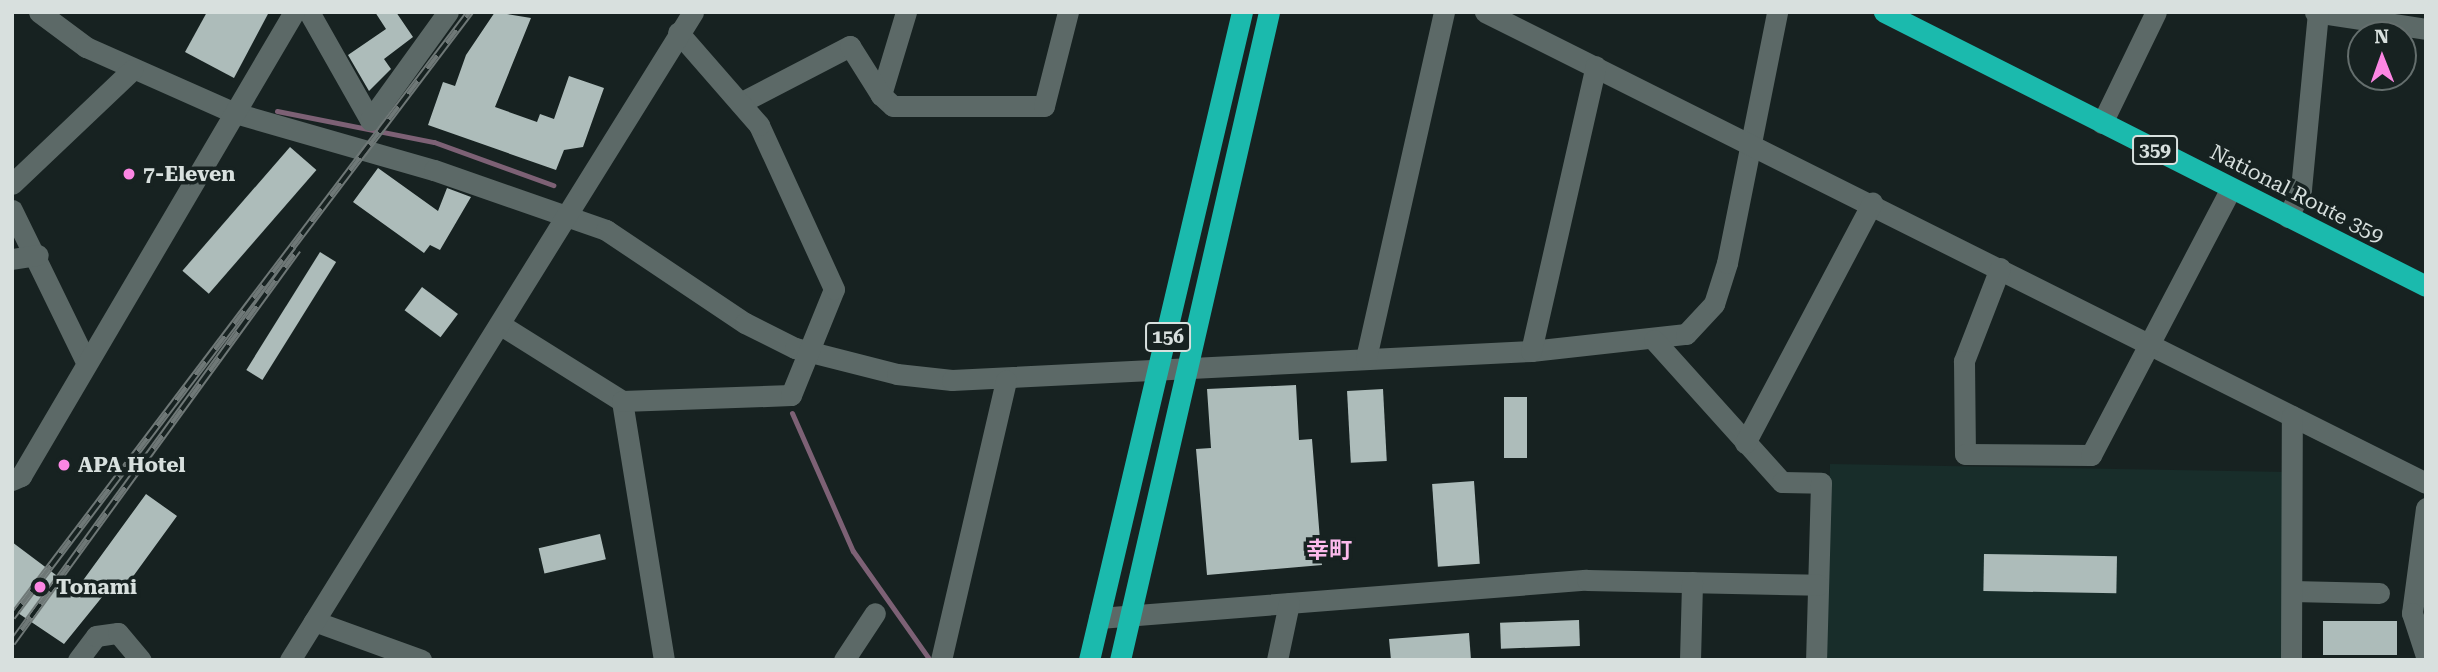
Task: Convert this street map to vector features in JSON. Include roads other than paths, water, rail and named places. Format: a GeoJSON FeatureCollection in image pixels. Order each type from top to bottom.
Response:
{"type":"FeatureCollection","features":[{"type":"Feature","properties":{"kind":"highway","name":"156"},"geometry":{"type":"LineString","coordinates":[[1089,660],[1160,370],[1242,12]]}},
{"type":"Feature","properties":{"kind":"highway","name":"156"},"geometry":{"type":"LineString","coordinates":[[1120,660],[1269,12]]}},
{"type":"Feature","properties":{"kind":"highway","name":"National Route 359"},"geometry":{"type":"LineString","coordinates":[[1884,12],[2426,286]]}},
{"type":"Feature","properties":{"kind":"street"},"geometry":{"type":"LineString","coordinates":[[39,12],[86,47],[132,70],[234,113],[567,215],[606,230],[745,323],[810,354],[897,374],[1006,380],[1366,358],[1531,351],[1654,340],[1686,334],[1714,304],[1751,144],[1777,12]]}},
{"type":"Feature","properties":{"kind":"street"},"geometry":{"type":"LineString","coordinates":[[12,480],[21,476],[294,12]]}},
{"type":"Feature","properties":{"kind":"street"},"geometry":{"type":"LineString","coordinates":[[309,12],[370,120],[448,12]]}},
{"type":"Feature","properties":{"kind":"street"},"geometry":{"type":"LineString","coordinates":[[290,660],[501,326],[678,32],[693,12]]}},
{"type":"Feature","properties":{"kind":"street"},"geometry":{"type":"LineString","coordinates":[[881,95],[906,12]]}},
{"type":"Feature","properties":{"kind":"street"},"geometry":{"type":"LineString","coordinates":[[740,103],[850,46],[881,95],[893,106],[1044,106],[1068,12]]}},
{"type":"Feature","properties":{"kind":"street"},"geometry":{"type":"LineString","coordinates":[[1366,358],[1444,12]]}},
{"type":"Feature","properties":{"kind":"street"},"geometry":{"type":"LineString","coordinates":[[1485,12],[2426,483]]}},
{"type":"Feature","properties":{"kind":"street"},"geometry":{"type":"LineString","coordinates":[[2102,123],[2156,12]]}},
{"type":"Feature","properties":{"kind":"street"},"geometry":{"type":"LineString","coordinates":[[2288,217],[2301,190],[2317,13],[2426,29]]}},
{"type":"Feature","properties":{"kind":"street"},"geometry":{"type":"LineString","coordinates":[[501,326],[622,401],[791,395],[810,354],[834,289],[797,197],[740,103],[678,32]]}},
{"type":"Feature","properties":{"kind":"street"},"geometry":{"type":"LineString","coordinates":[[1531,351],[1596,66]]}},
{"type":"Feature","properties":{"kind":"street"},"geometry":{"type":"LineString","coordinates":[[12,184],[132,70]]}},
{"type":"Feature","properties":{"kind":"street"},"geometry":{"type":"LineString","coordinates":[[2000,268],[1964,361],[1965,454],[2091,455],[2231,188]]}},
{"type":"Feature","properties":{"kind":"street"},"geometry":{"type":"LineString","coordinates":[[1745,443],[1871,203]]}},
{"type":"Feature","properties":{"kind":"street"},"geometry":{"type":"LineString","coordinates":[[12,210],[38,255],[86,362]]}},
{"type":"Feature","properties":{"kind":"street"},"geometry":{"type":"LineString","coordinates":[[12,259],[38,255]]}},
{"type":"Feature","properties":{"kind":"street"},"geometry":{"type":"LineString","coordinates":[[1654,340],[1782,482],[1821,483],[1816,660]]}},
{"type":"Feature","properties":{"kind":"street"},"geometry":{"type":"LineString","coordinates":[[941,660],[1006,380]]}},
{"type":"Feature","properties":{"kind":"street"},"geometry":{"type":"LineString","coordinates":[[622,401],[664,660]]}},
{"type":"Feature","properties":{"kind":"street"},"geometry":{"type":"LineString","coordinates":[[2291,660],[2292,416]]}},
{"type":"Feature","properties":{"kind":"street"},"geometry":{"type":"LineString","coordinates":[[2426,508],[2412,613],[2426,656]]}},
{"type":"Feature","properties":{"kind":"street"},"geometry":{"type":"LineString","coordinates":[[1099,618],[1587,580],[1818,585]]}},
{"type":"Feature","properties":{"kind":"street"},"geometry":{"type":"LineString","coordinates":[[1690,660],[1692,582]]}},
{"type":"Feature","properties":{"kind":"street"},"geometry":{"type":"LineString","coordinates":[[2292,591],[2379,593]]}},
{"type":"Feature","properties":{"kind":"street"},"geometry":{"type":"LineString","coordinates":[[1277,660],[1289,603]]}},
{"type":"Feature","properties":{"kind":"street"},"geometry":{"type":"LineString","coordinates":[[844,660],[875,613]]}},
{"type":"Feature","properties":{"kind":"street"},"geometry":{"type":"LineString","coordinates":[[314,621],[421,660]]}},
{"type":"Feature","properties":{"kind":"street"},"geometry":{"type":"LineString","coordinates":[[78,660],[96,636],[118,633],[141,660]]}},
{"type":"Feature","properties":{"kind":"waterway"},"geometry":{"type":"LineString","coordinates":[[277,111],[434,142],[553,185]]}},
{"type":"Feature","properties":{"kind":"waterway"},"geometry":{"type":"LineString","coordinates":[[792,413],[853,551],[930,660]]}},
{"type":"Feature","properties":{"kind":"railway"},"geometry":{"type":"LineString","coordinates":[[12,617],[470,12]]}},
{"type":"Feature","properties":{"kind":"railway"},"geometry":{"type":"LineString","coordinates":[[12,643],[298,250]]}},
{"type":"Feature","properties":{"kind":"place","name":"7-Eleven"},"geometry":{"type":"Point","coordinates":[129,174]}},
{"type":"Feature","properties":{"kind":"place","name":"APA Hotel"},"geometry":{"type":"Point","coordinates":[64,465]}},
{"type":"Feature","properties":{"kind":"place","name":"Tonami"},"geometry":{"type":"Point","coordinates":[40,587]}},
{"type":"Feature","properties":{"kind":"district","name":"幸町"},"geometry":{"type":"Point","coordinates":[1329,551]}}]}
